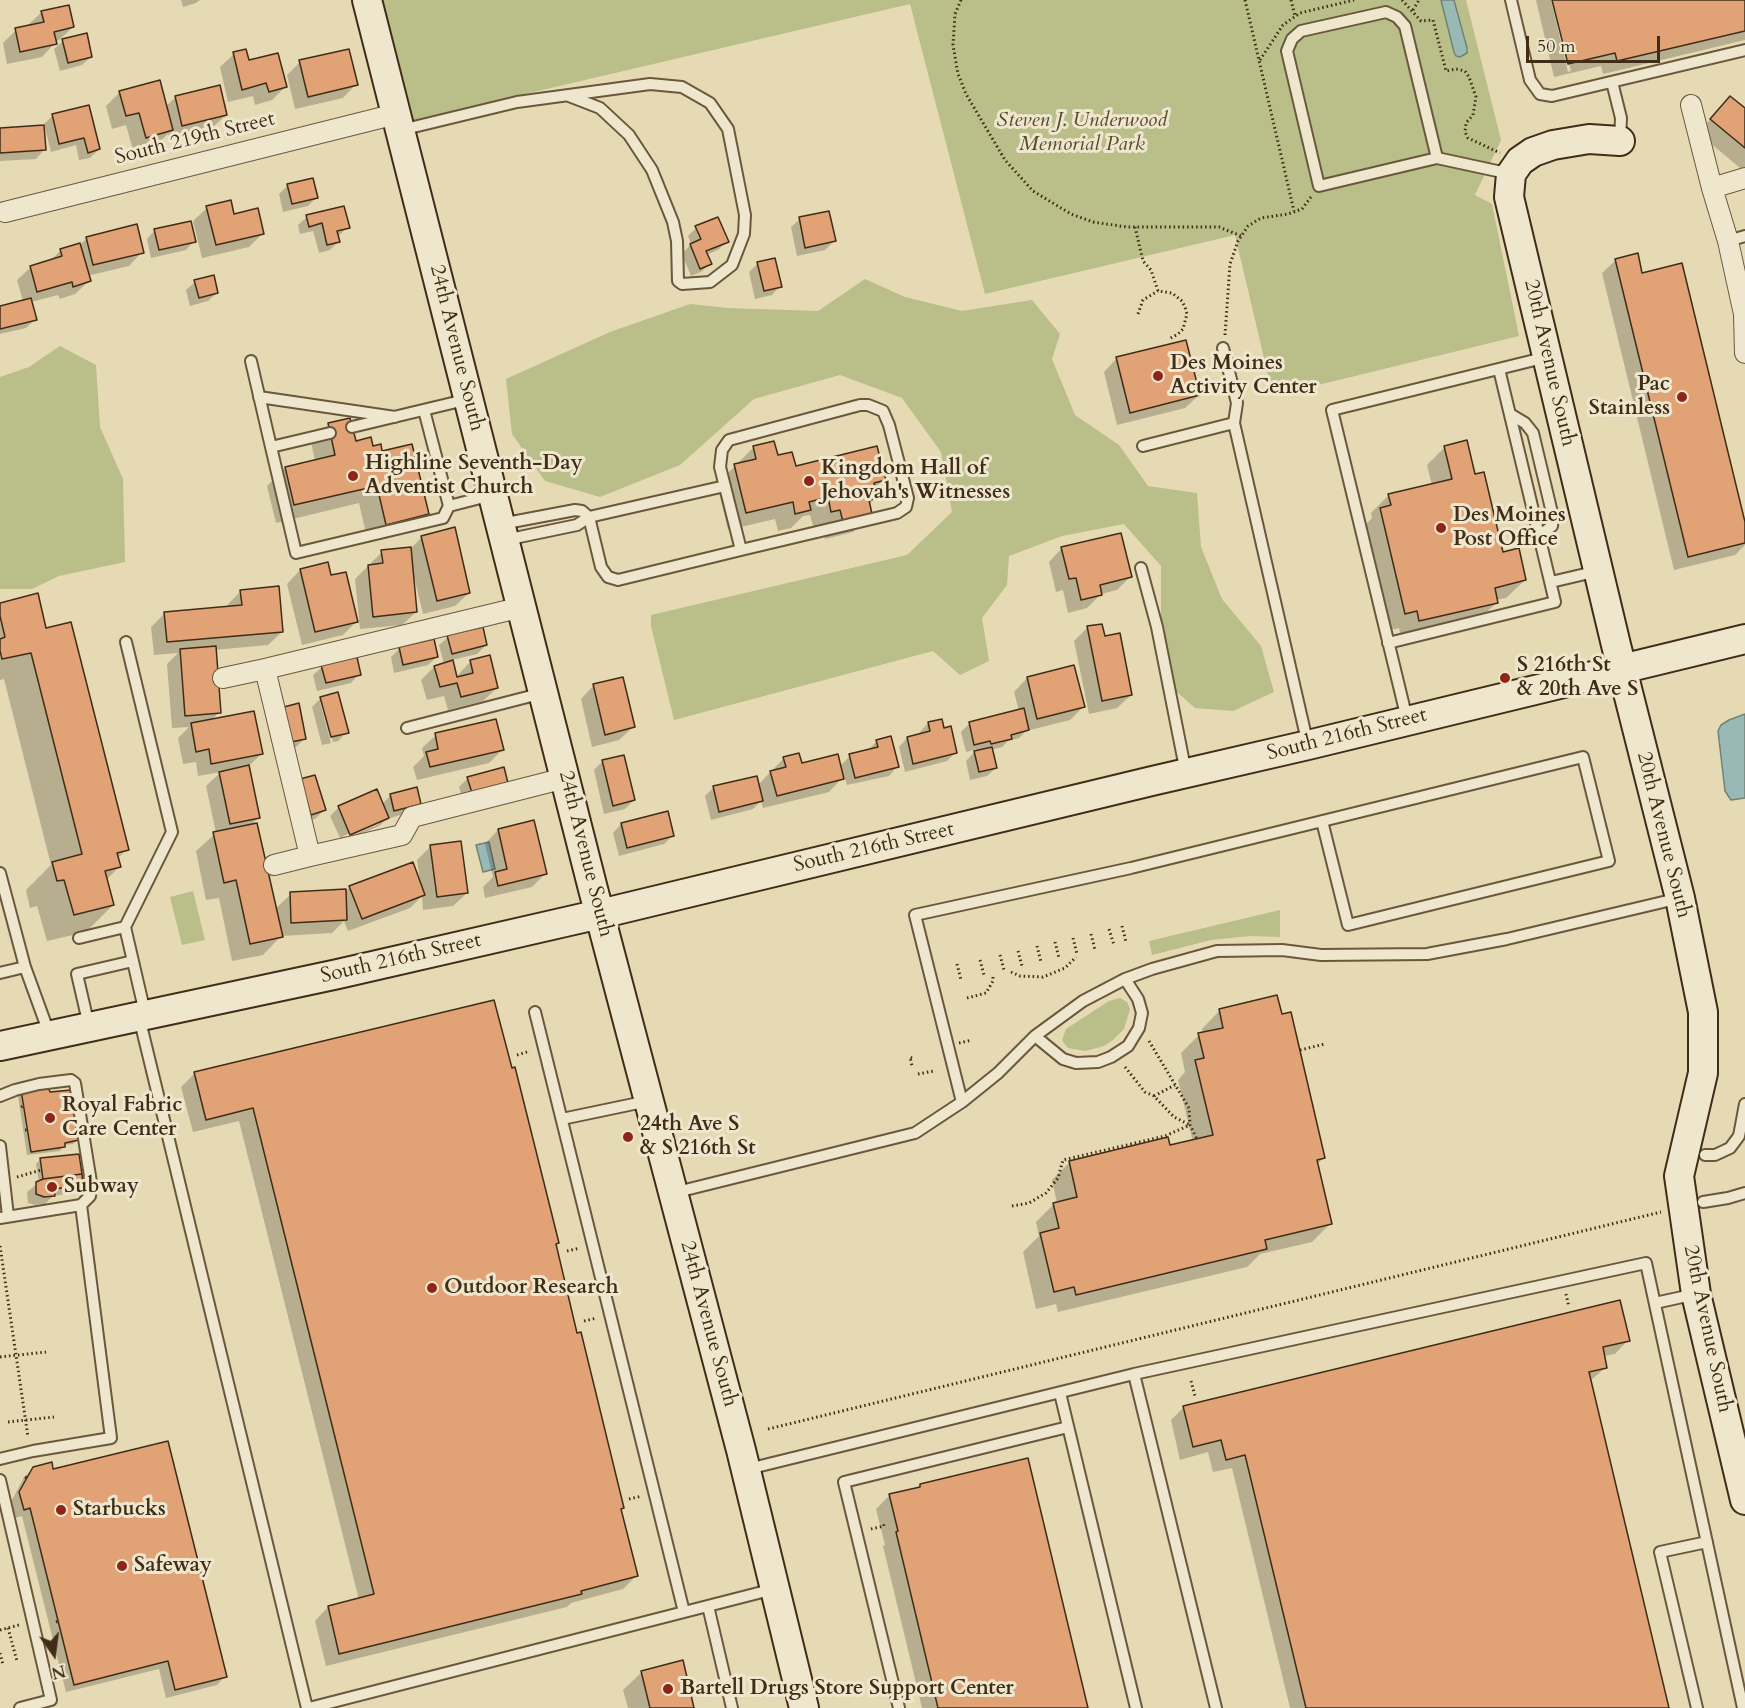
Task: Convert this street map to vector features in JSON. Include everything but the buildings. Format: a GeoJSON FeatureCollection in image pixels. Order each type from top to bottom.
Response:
{"type":"FeatureCollection","features":[{"type":"Feature","properties":{"kind":"street","name":"24th Avenue South"},"geometry":{"type":"LineString","coordinates":[[367,0],[543,693],[745,1469],[804,1708]]}},
{"type":"Feature","properties":{"kind":"street"},"geometry":{"type":"LineString","coordinates":[[1691,105],[1712,188],[1736,238],[1744,314],[1745,353]]}},
{"type":"Feature","properties":{"kind":"street","name":"South 219th Street"},"geometry":{"type":"LineString","coordinates":[[6,212],[398,122]]}},
{"type":"Feature","properties":{"kind":"street"},"geometry":{"type":"LineString","coordinates":[[1506,164],[1520,161],[1533,152],[1553,145],[1589,139],[1620,141]]}},
{"type":"Feature","properties":{"kind":"street","name":"20th Avenue South"},"geometry":{"type":"LineString","coordinates":[[1506,164],[1509,197],[1598,571],[1680,898],[1702,1012],[1703,1073],[1679,1176],[1696,1294],[1745,1500]]}},
{"type":"Feature","properties":{"kind":"street"},"geometry":{"type":"LineString","coordinates":[[1712,188],[1745,178]]}},
{"type":"Feature","properties":{"kind":"street"},"geometry":{"type":"LineString","coordinates":[[223,678],[522,607]]}},
{"type":"Feature","properties":{"kind":"street","name":"South 216th Street"},"geometry":{"type":"LineString","coordinates":[[0,1046],[600,914],[1745,639]]}},
{"type":"Feature","properties":{"kind":"street"},"geometry":{"type":"LineString","coordinates":[[265,669],[310,856]]}},
{"type":"Feature","properties":{"kind":"street"},"geometry":{"type":"LineString","coordinates":[[274,866],[402,835],[412,817],[565,778]]}},
{"type":"Feature","properties":{"kind":"lane"},"geometry":{"type":"LineString","coordinates":[[1511,0],[1530,80],[1540,94],[1552,96],[1745,50]]}},
{"type":"Feature","properties":{"kind":"lane"},"geometry":{"type":"LineString","coordinates":[[1437,158],[1405,26],[1397,17],[1386,12],[1301,31],[1292,39],[1287,51],[1319,186],[1437,158],[1506,164]]}},
{"type":"Feature","properties":{"kind":"lane"},"geometry":{"type":"LineString","coordinates":[[1612,82],[1621,118],[1620,141]]}},
{"type":"Feature","properties":{"kind":"lane"},"geometry":{"type":"LineString","coordinates":[[398,122],[517,102],[650,84],[682,87],[710,103],[728,129],[745,215],[744,234],[732,265],[710,282],[682,284],[678,281],[677,242],[673,222],[652,170],[630,135],[600,108],[569,96]]}},
{"type":"Feature","properties":{"kind":"lane"},"geometry":{"type":"LineString","coordinates":[[1223,348],[1237,403],[1234,423],[1308,745]]}},
{"type":"Feature","properties":{"kind":"lane"},"geometry":{"type":"LineString","coordinates":[[1407,721],[1332,410],[1548,357]]}},
{"type":"Feature","properties":{"kind":"lane"},"geometry":{"type":"LineString","coordinates":[[251,361],[296,553],[443,518],[448,506],[424,410]]}},
{"type":"Feature","properties":{"kind":"lane"},"geometry":{"type":"LineString","coordinates":[[1388,643],[1555,602],[1499,369]]}},
{"type":"Feature","properties":{"kind":"lane"},"geometry":{"type":"LineString","coordinates":[[259,397],[395,417]]}},
{"type":"Feature","properties":{"kind":"lane"},"geometry":{"type":"LineString","coordinates":[[352,427],[469,399]]}},
{"type":"Feature","properties":{"kind":"lane"},"geometry":{"type":"LineString","coordinates":[[502,532],[575,510],[582,511],[589,516],[601,567],[608,578],[618,580],[897,513],[906,507],[908,498],[889,425],[883,411],[868,405],[860,405],[729,440],[722,450],[720,467],[741,550]]}},
{"type":"Feature","properties":{"kind":"lane"},"geometry":{"type":"LineString","coordinates":[[1510,414],[1525,423],[1533,433],[1553,517],[1552,526],[1539,536]]}},
{"type":"Feature","properties":{"kind":"lane"},"geometry":{"type":"LineString","coordinates":[[1143,446],[1234,423]]}},
{"type":"Feature","properties":{"kind":"lane"},"geometry":{"type":"LineString","coordinates":[[271,447],[330,433]]}},
{"type":"Feature","properties":{"kind":"lane"},"geometry":{"type":"LineString","coordinates":[[502,532],[578,525],[589,516],[724,486]]}},
{"type":"Feature","properties":{"kind":"lane"},"geometry":{"type":"LineString","coordinates":[[448,506],[493,495]]}},
{"type":"Feature","properties":{"kind":"lane"},"geometry":{"type":"LineString","coordinates":[[1141,567],[1156,627],[1186,773]]}},
{"type":"Feature","properties":{"kind":"lane"},"geometry":{"type":"LineString","coordinates":[[1551,582],[1598,571]]}},
{"type":"Feature","properties":{"kind":"lane"},"geometry":{"type":"LineString","coordinates":[[126,642],[172,832],[125,927],[142,1016],[308,1708],[775,1589]]}},
{"type":"Feature","properties":{"kind":"lane"},"geometry":{"type":"LineString","coordinates":[[407,728],[543,693]]}},
{"type":"Feature","properties":{"kind":"lane"},"geometry":{"type":"LineString","coordinates":[[962,1102],[955,1066],[915,915],[1131,868],[1322,821],[1583,757],[1609,861],[1348,925],[1322,821]]}},
{"type":"Feature","properties":{"kind":"lane"},"geometry":{"type":"LineString","coordinates":[[0,873],[25,967],[50,1036]]}},
{"type":"Feature","properties":{"kind":"lane"},"geometry":{"type":"LineString","coordinates":[[673,1193],[915,1133],[962,1102],[998,1073],[1035,1036],[1083,1001],[1125,979],[1152,969],[1217,951],[1282,950],[1321,955],[1427,954],[1507,939],[1680,898]]}},
{"type":"Feature","properties":{"kind":"lane"},"geometry":{"type":"LineString","coordinates":[[79,938],[125,927]]}},
{"type":"Feature","properties":{"kind":"lane"},"geometry":{"type":"LineString","coordinates":[[90,1028],[77,974],[133,961]]}},
{"type":"Feature","properties":{"kind":"lane"},"geometry":{"type":"LineString","coordinates":[[0,974],[25,967]]}},
{"type":"Feature","properties":{"kind":"lane"},"geometry":{"type":"LineString","coordinates":[[1035,1036],[1063,1059],[1076,1063],[1098,1062],[1111,1057],[1128,1046],[1139,1028],[1142,1013],[1125,979]]}},
{"type":"Feature","properties":{"kind":"lane"},"geometry":{"type":"LineString","coordinates":[[535,1012],[684,1612]]}},
{"type":"Feature","properties":{"kind":"lane"},"geometry":{"type":"LineString","coordinates":[[0,1096],[39,1084],[71,1080],[75,1083],[92,1182],[90,1196],[81,1205],[4,1217],[0,1146]]}},
{"type":"Feature","properties":{"kind":"lane"},"geometry":{"type":"LineString","coordinates":[[562,1119],[649,1101]]}},
{"type":"Feature","properties":{"kind":"lane"},"geometry":{"type":"LineString","coordinates":[[1705,1155],[1715,1155],[1730,1148],[1739,1136],[1745,1104]]}},
{"type":"Feature","properties":{"kind":"lane"},"geometry":{"type":"LineString","coordinates":[[1703,1202],[1745,1193]]}},
{"type":"Feature","properties":{"kind":"lane"},"geometry":{"type":"LineString","coordinates":[[0,1459],[111,1438],[81,1205]]}},
{"type":"Feature","properties":{"kind":"lane"},"geometry":{"type":"LineString","coordinates":[[745,1469],[1134,1374],[1646,1263],[1743,1708]]}},
{"type":"Feature","properties":{"kind":"lane"},"geometry":{"type":"LineString","coordinates":[[1655,1303],[1696,1294]]}},
{"type":"Feature","properties":{"kind":"lane"},"geometry":{"type":"LineString","coordinates":[[1134,1374],[1216,1708]]}},
{"type":"Feature","properties":{"kind":"lane"},"geometry":{"type":"LineString","coordinates":[[1060,1393],[1136,1708]]}},
{"type":"Feature","properties":{"kind":"lane"},"geometry":{"type":"LineString","coordinates":[[899,1708],[844,1482],[1068,1427]]}},
{"type":"Feature","properties":{"kind":"lane"},"geometry":{"type":"LineString","coordinates":[[0,1480],[51,1700],[20,1708]]}},
{"type":"Feature","properties":{"kind":"lane"},"geometry":{"type":"LineString","coordinates":[[1697,1708],[1660,1552],[1707,1542]]}},
{"type":"Feature","properties":{"kind":"lane"},"geometry":{"type":"LineString","coordinates":[[708,1606],[732,1708]]}},
{"type":"Feature","properties":{"kind":"path"},"geometry":{"type":"LineString","coordinates":[[961,0],[956,14],[953,45],[958,74],[966,94],[1005,160],[1033,191],[1071,214],[1093,222],[1135,227],[1219,227],[1241,236]]}},
{"type":"Feature","properties":{"kind":"path"},"geometry":{"type":"LineString","coordinates":[[1245,0],[1294,212]]}},
{"type":"Feature","properties":{"kind":"path"},"geometry":{"type":"LineString","coordinates":[[1292,0],[1295,16]]}},
{"type":"Feature","properties":{"kind":"path"},"geometry":{"type":"LineString","coordinates":[[1338,4],[1354,0]]}},
{"type":"Feature","properties":{"kind":"path"},"geometry":{"type":"LineString","coordinates":[[1402,0],[1421,21],[1433,20],[1446,71],[1456,69],[1465,71],[1469,77],[1476,98],[1473,115],[1466,123],[1465,132],[1468,138],[1506,164]]}},
{"type":"Feature","properties":{"kind":"path"},"geometry":{"type":"LineString","coordinates":[[1413,10],[1419,0]]}},
{"type":"Feature","properties":{"kind":"path"},"geometry":{"type":"LineString","coordinates":[[1223,348],[1230,264],[1241,236],[1248,226],[1261,218],[1302,209],[1319,186]]}},
{"type":"Feature","properties":{"kind":"path"},"geometry":{"type":"LineString","coordinates":[[1135,227],[1143,261],[1151,270],[1158,291]]}},
{"type":"Feature","properties":{"kind":"path"},"geometry":{"type":"LineString","coordinates":[[1138,314],[1143,300],[1158,291],[1172,293],[1182,301],[1187,314],[1183,329],[1169,339]]}},
{"type":"Feature","properties":{"kind":"path"},"geometry":{"type":"LineString","coordinates":[[1122,926],[1126,942]]}},
{"type":"Feature","properties":{"kind":"path"},"geometry":{"type":"LineString","coordinates":[[1109,929],[1113,945]]}},
{"type":"Feature","properties":{"kind":"path"},"geometry":{"type":"LineString","coordinates":[[1091,934],[1095,950]]}},
{"type":"Feature","properties":{"kind":"path"},"geometry":{"type":"LineString","coordinates":[[1011,972],[1020,976],[1043,976],[1065,968],[1076,955],[1073,938]]}},
{"type":"Feature","properties":{"kind":"path"},"geometry":{"type":"LineString","coordinates":[[1055,942],[1059,958]]}},
{"type":"Feature","properties":{"kind":"path"},"geometry":{"type":"LineString","coordinates":[[1036,946],[1041,962]]}},
{"type":"Feature","properties":{"kind":"path"},"geometry":{"type":"LineString","coordinates":[[1018,951],[1023,966]]}},
{"type":"Feature","properties":{"kind":"path"},"geometry":{"type":"LineString","coordinates":[[1000,955],[1004,970]]}},
{"type":"Feature","properties":{"kind":"path"},"geometry":{"type":"LineString","coordinates":[[980,960],[984,975]]}},
{"type":"Feature","properties":{"kind":"path"},"geometry":{"type":"LineString","coordinates":[[957,964],[961,980]]}},
{"type":"Feature","properties":{"kind":"path"},"geometry":{"type":"LineString","coordinates":[[967,998],[986,993],[993,981],[993,976]]}},
{"type":"Feature","properties":{"kind":"path"},"geometry":{"type":"LineString","coordinates":[[956,1043],[972,1040]]}},
{"type":"Feature","properties":{"kind":"path"},"geometry":{"type":"LineString","coordinates":[[1149,1041],[1189,1108],[1190,1125],[1197,1139]]}},
{"type":"Feature","properties":{"kind":"path"},"geometry":{"type":"LineString","coordinates":[[1300,1050],[1325,1044]]}},
{"type":"Feature","properties":{"kind":"path"},"geometry":{"type":"LineString","coordinates":[[517,1055],[535,1050]]}},
{"type":"Feature","properties":{"kind":"path"},"geometry":{"type":"LineString","coordinates":[[912,1058],[910,1057],[912,1066]]}},
{"type":"Feature","properties":{"kind":"path"},"geometry":{"type":"LineString","coordinates":[[1125,1067],[1145,1092],[1154,1096],[1174,1117],[1190,1125]]}},
{"type":"Feature","properties":{"kind":"path"},"geometry":{"type":"LineString","coordinates":[[918,1074],[934,1071]]}},
{"type":"Feature","properties":{"kind":"path"},"geometry":{"type":"LineString","coordinates":[[1154,1096],[1175,1085]]}},
{"type":"Feature","properties":{"kind":"path"},"geometry":{"type":"LineString","coordinates":[[1012,1206],[1029,1203],[1046,1193],[1058,1178],[1063,1160],[1165,1136],[1190,1125]]}},
{"type":"Feature","properties":{"kind":"path"},"geometry":{"type":"LineString","coordinates":[[16,1177],[41,1170]]}},
{"type":"Feature","properties":{"kind":"path"},"geometry":{"type":"LineString","coordinates":[[768,1429],[1668,1211]]}},
{"type":"Feature","properties":{"kind":"path"},"geometry":{"type":"LineString","coordinates":[[0,1246],[28,1441]]}},
{"type":"Feature","properties":{"kind":"path"},"geometry":{"type":"LineString","coordinates":[[567,1251],[584,1246]]}},
{"type":"Feature","properties":{"kind":"path"},"geometry":{"type":"LineString","coordinates":[[1565,1292],[1569,1307]]}},
{"type":"Feature","properties":{"kind":"path"},"geometry":{"type":"LineString","coordinates":[[584,1321],[602,1317]]}},
{"type":"Feature","properties":{"kind":"path"},"geometry":{"type":"LineString","coordinates":[[0,1358],[45,1352]]}},
{"type":"Feature","properties":{"kind":"path"},"geometry":{"type":"LineString","coordinates":[[1191,1381],[1195,1396]]}},
{"type":"Feature","properties":{"kind":"path"},"geometry":{"type":"LineString","coordinates":[[8,1422],[54,1416]]}},
{"type":"Feature","properties":{"kind":"path"},"geometry":{"type":"LineString","coordinates":[[629,1499],[647,1495]]}},
{"type":"Feature","properties":{"kind":"path"},"geometry":{"type":"LineString","coordinates":[[871,1529],[884,1526],[883,1522]]}},
{"type":"Feature","properties":{"kind":"path"},"geometry":{"type":"LineString","coordinates":[[0,1630],[23,1624]]}},
{"type":"Feature","properties":{"kind":"path"},"geometry":{"type":"LineString","coordinates":[[8,1628],[16,1661]]}},
{"type":"Feature","properties":{"kind":"path"},"geometry":{"type":"LineString","coordinates":[[0,1653],[3,1665]]}},
{"type":"Feature","properties":{"kind":"green space","name":"Steven J. Underwood Memorial Park"},"geometry":{"type":"Polygon","coordinates":[[[383,0],[1466,0],[1501,140],[1475,195],[1492,204],[1519,336],[1273,396],[1235,235],[985,294],[910,4],[414,120],[383,0]]]}},
{"type":"Feature","properties":{"kind":"green space"},"geometry":{"type":"Polygon","coordinates":[[[865,279],[905,297],[962,311],[1032,300],[1060,334],[1052,359],[1075,415],[1119,445],[1148,486],[1197,493],[1201,547],[1222,599],[1261,646],[1274,692],[1233,711],[1195,708],[1161,678],[1161,566],[1124,524],[1062,536],[1009,556],[1007,585],[982,618],[989,661],[960,675],[933,651],[674,720],[651,626],[651,615],[907,555],[952,512],[941,452],[902,398],[840,375],[754,399],[680,465],[600,497],[545,481],[512,434],[506,379],[610,332],[690,304],[728,308],[818,311],[865,279]]]}},
{"type":"Feature","properties":{"kind":"green space"},"geometry":{"type":"Polygon","coordinates":[[[60,346],[96,365],[100,427],[123,479],[125,562],[59,576],[32,589],[0,589],[0,377],[29,367],[60,346]]]}},
{"type":"Feature","properties":{"kind":"green space"},"geometry":{"type":"Polygon","coordinates":[[[193,891],[205,940],[182,945],[170,897],[193,891]]]}},
{"type":"Feature","properties":{"kind":"green space"},"geometry":{"type":"Polygon","coordinates":[[[1280,910],[1280,937],[1250,936],[1211,940],[1152,955],[1149,941],[1280,910]]]}},
{"type":"Feature","properties":{"kind":"green space"},"geometry":{"type":"Polygon","coordinates":[[[1120,998],[1127,1002],[1130,1009],[1124,1029],[1113,1040],[1104,1046],[1085,1051],[1068,1048],[1062,1040],[1066,1029],[1109,1001],[1120,998]]]}},
{"type":"Feature","properties":{"kind":"water"},"geometry":{"type":"Polygon","coordinates":[[[1441,0],[1454,0],[1467,48],[1467,53],[1460,57],[1454,52],[1441,0]]]}},
{"type":"Feature","properties":{"kind":"water"},"geometry":{"type":"Polygon","coordinates":[[[1745,714],[1745,798],[1731,800],[1725,791],[1718,731],[1721,725],[1745,714]]]}},
{"type":"Feature","properties":{"kind":"water"},"geometry":{"type":"Polygon","coordinates":[[[489,842],[495,869],[483,872],[476,845],[489,842]]]}},
{"type":"Feature","properties":{"kind":"place","name":"Des Moines Activity Center"},"geometry":{"type":"Point","coordinates":[1158,376]}},
{"type":"Feature","properties":{"kind":"place","name":"Pac Stainless"},"geometry":{"type":"Point","coordinates":[1682,397]}},
{"type":"Feature","properties":{"kind":"place","name":"Highline Seventh-Day Adventist Church"},"geometry":{"type":"Point","coordinates":[353,476]}},
{"type":"Feature","properties":{"kind":"place","name":"Kingdom Hall of Jehovah's Witnesses"},"geometry":{"type":"Point","coordinates":[809,481]}},
{"type":"Feature","properties":{"kind":"place","name":"Des Moines Post Office"},"geometry":{"type":"Point","coordinates":[1441,528]}},
{"type":"Feature","properties":{"kind":"place","name":"S 216th St & 20th Ave S"},"geometry":{"type":"Point","coordinates":[1505,678]}},
{"type":"Feature","properties":{"kind":"place","name":"Royal Fabric Care Center"},"geometry":{"type":"Point","coordinates":[50,1118]}},
{"type":"Feature","properties":{"kind":"place","name":"24th Ave S & S 216th St"},"geometry":{"type":"Point","coordinates":[628,1137]}},
{"type":"Feature","properties":{"kind":"place","name":"Subway"},"geometry":{"type":"Point","coordinates":[52,1187]}},
{"type":"Feature","properties":{"kind":"place","name":"Outdoor Research"},"geometry":{"type":"Point","coordinates":[432,1288]}},
{"type":"Feature","properties":{"kind":"place","name":"Starbucks"},"geometry":{"type":"Point","coordinates":[61,1510]}},
{"type":"Feature","properties":{"kind":"place","name":"Safeway"},"geometry":{"type":"Point","coordinates":[122,1566]}},
{"type":"Feature","properties":{"kind":"place","name":"Bartell Drugs Store Support Center"},"geometry":{"type":"Point","coordinates":[668,1689]}}]}
